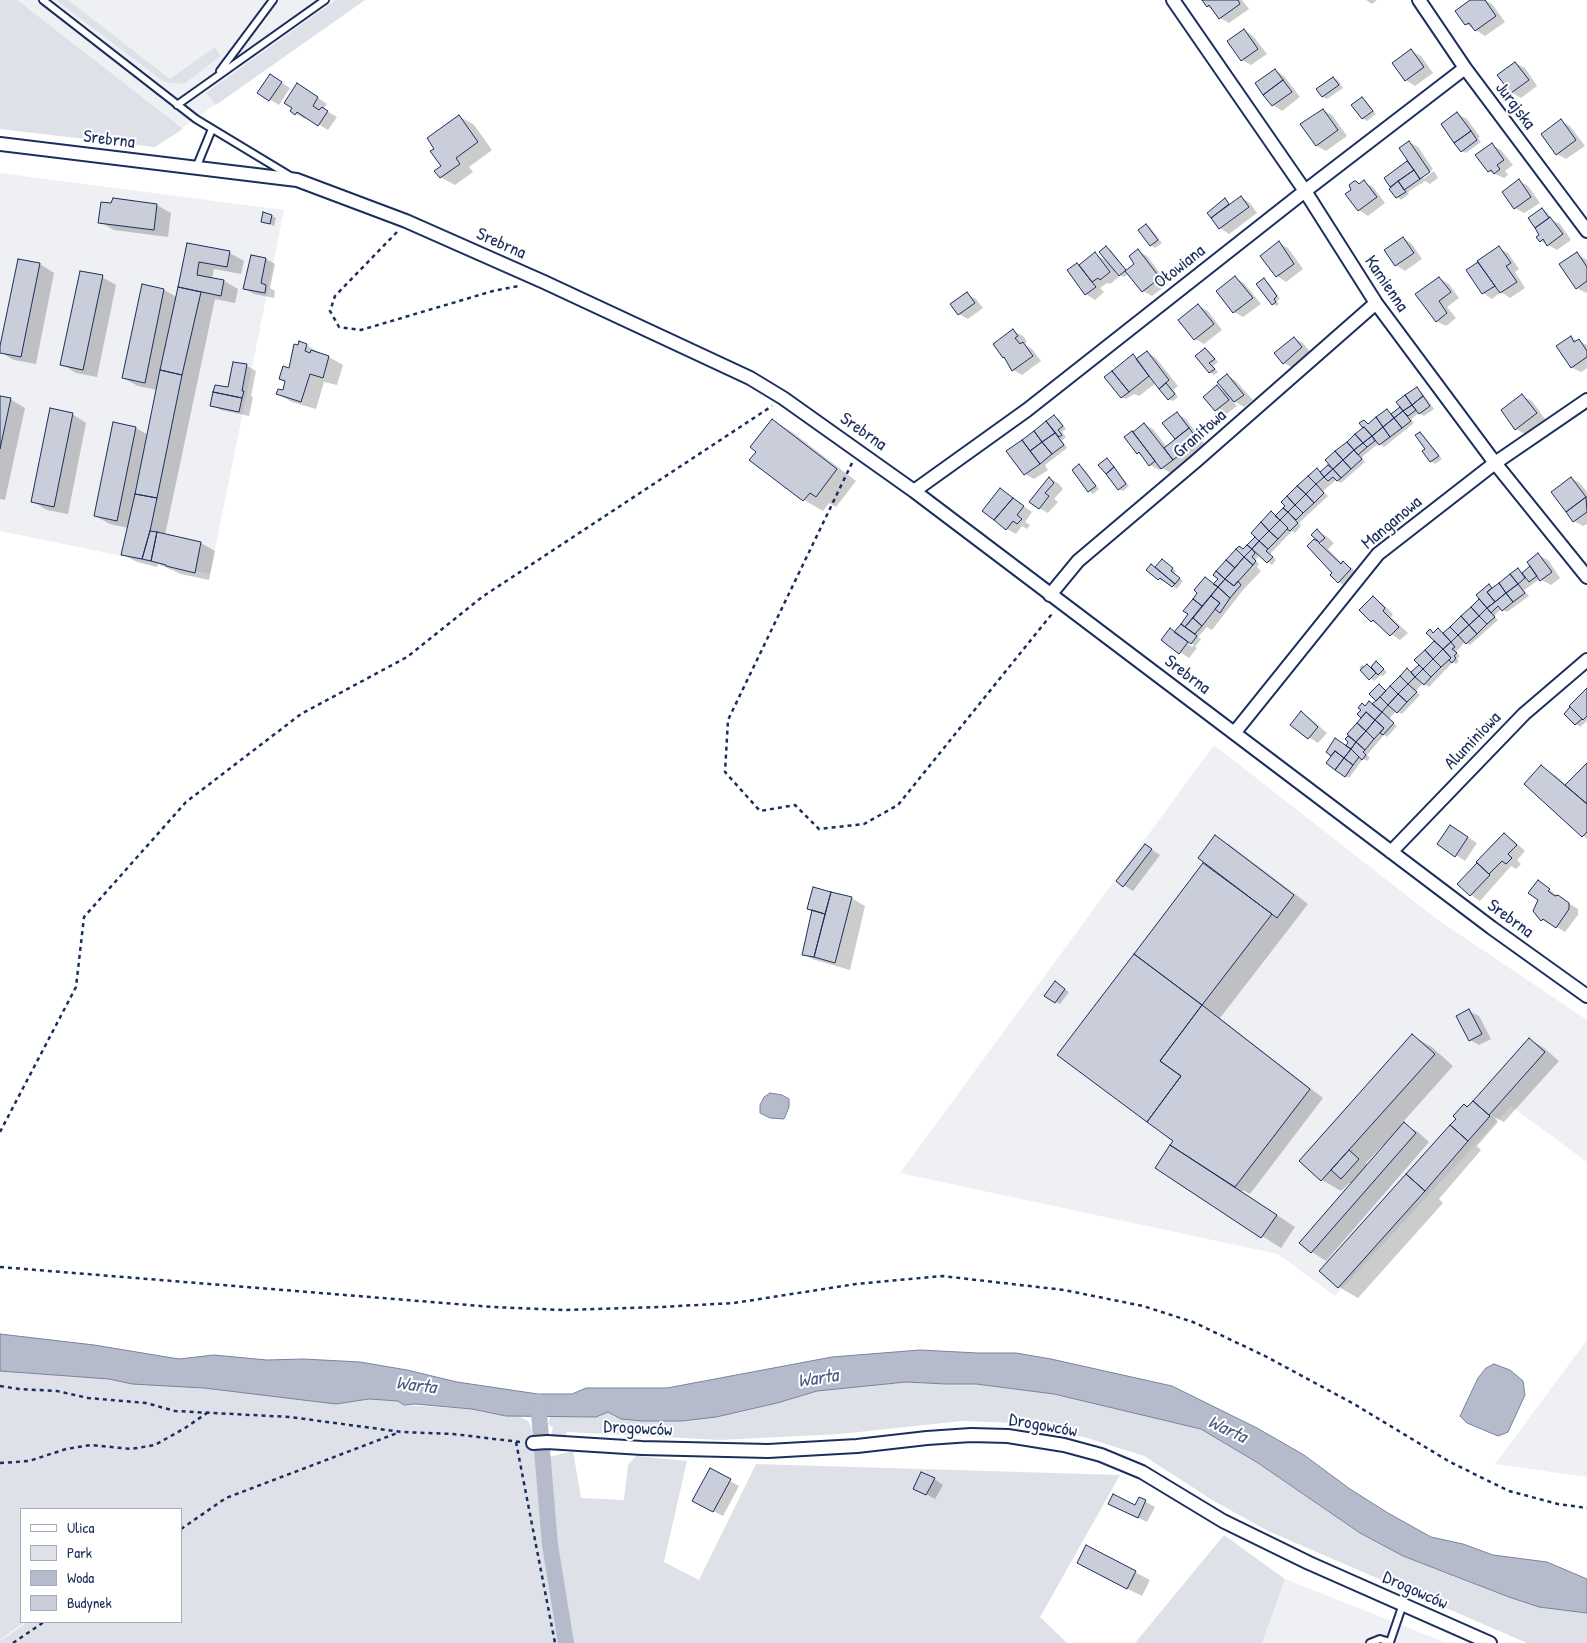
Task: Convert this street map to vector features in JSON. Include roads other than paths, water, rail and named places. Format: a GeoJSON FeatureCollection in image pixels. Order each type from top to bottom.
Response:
{"type":"FeatureCollection","features":[{"type":"Feature","properties":{"kind":"street","name":"Kamienna"},"geometry":{"type":"LineString","coordinates":[[1173,0],[1305,191],[1376,303],[1495,463],[1587,577]]}},
{"type":"Feature","properties":{"kind":"street","name":"Jurajska"},"geometry":{"type":"LineString","coordinates":[[1419,0],[1466,68],[1587,230]]}},
{"type":"Feature","properties":{"kind":"street","name":"Ołowiana"},"geometry":{"type":"LineString","coordinates":[[914,491],[1027,410],[1305,191],[1466,68]]}},
{"type":"Feature","properties":{"kind":"street","name":"Srebrna"},"geometry":{"type":"LineString","coordinates":[[0,144],[297,180],[406,221],[544,282],[750,378],[783,398],[914,491],[1492,928],[1587,996]]}},
{"type":"Feature","properties":{"kind":"street","name":"Granitowa"},"geometry":{"type":"LineString","coordinates":[[1050,595],[1078,561],[1196,461],[1376,303]]}},
{"type":"Feature","properties":{"kind":"street","name":"Manganowa"},"geometry":{"type":"LineString","coordinates":[[1235,732],[1378,554],[1495,463],[1587,400]]}},
{"type":"Feature","properties":{"kind":"street","name":"Aluminiowa"},"geometry":{"type":"LineString","coordinates":[[1391,852],[1524,714],[1587,660]]}},
{"type":"Feature","properties":{"kind":"street","name":"Drogowców"},"geometry":{"type":"LineString","coordinates":[[534,1443],[768,1451],[857,1446],[971,1435],[1008,1436],[1064,1445],[1102,1455],[1142,1472],[1223,1521],[1309,1563],[1490,1643]]}},
{"type":"Feature","properties":{"kind":"lane"},"geometry":{"type":"LineString","coordinates":[[43,0],[196,119],[297,180]]}},
{"type":"Feature","properties":{"kind":"lane"},"geometry":{"type":"LineString","coordinates":[[216,77],[273,0]]}},
{"type":"Feature","properties":{"kind":"lane"},"geometry":{"type":"LineString","coordinates":[[177,104],[325,0]]}},
{"type":"Feature","properties":{"kind":"lane"},"geometry":{"type":"LineString","coordinates":[[196,168],[212,128]]}},
{"type":"Feature","properties":{"kind":"lane"},"geometry":{"type":"LineString","coordinates":[[1370,1643],[1380,1639],[1392,1642],[1403,1604]]}},
{"type":"Feature","properties":{"kind":"water"},"geometry":{"type":"Polygon","coordinates":[[[770,1093],[782,1095],[789,1099],[789,1107],[784,1119],[770,1118],[760,1113],[760,1105],[764,1097],[770,1093]]]}},
{"type":"Feature","properties":{"kind":"water","name":"Warta"},"geometry":{"type":"Polygon","coordinates":[[[0,1334],[94,1345],[179,1359],[214,1355],[267,1360],[303,1359],[360,1362],[407,1370],[457,1382],[538,1394],[572,1394],[586,1388],[667,1388],[832,1357],[920,1350],[1016,1353],[1051,1359],[1172,1386],[1257,1428],[1304,1455],[1350,1489],[1431,1537],[1463,1544],[1493,1555],[1547,1562],[1587,1579],[1587,1613],[1539,1607],[1403,1556],[1360,1533],[1258,1463],[1201,1429],[1054,1394],[976,1384],[906,1382],[817,1391],[777,1403],[716,1417],[682,1421],[621,1419],[608,1412],[596,1417],[506,1416],[472,1409],[415,1404],[404,1405],[398,1401],[369,1399],[336,1404],[204,1388],[132,1384],[109,1379],[0,1371],[0,1334]]]}},
{"type":"Feature","properties":{"kind":"water"},"geometry":{"type":"Polygon","coordinates":[[[1494,1364],[1510,1370],[1523,1381],[1525,1395],[1508,1432],[1498,1436],[1467,1423],[1460,1416],[1478,1378],[1486,1368],[1494,1364]]]}},
{"type":"Feature","properties":{"kind":"waterway"},"geometry":{"type":"LineString","coordinates":[[538,1402],[550,1545],[566,1643]]}}]}
